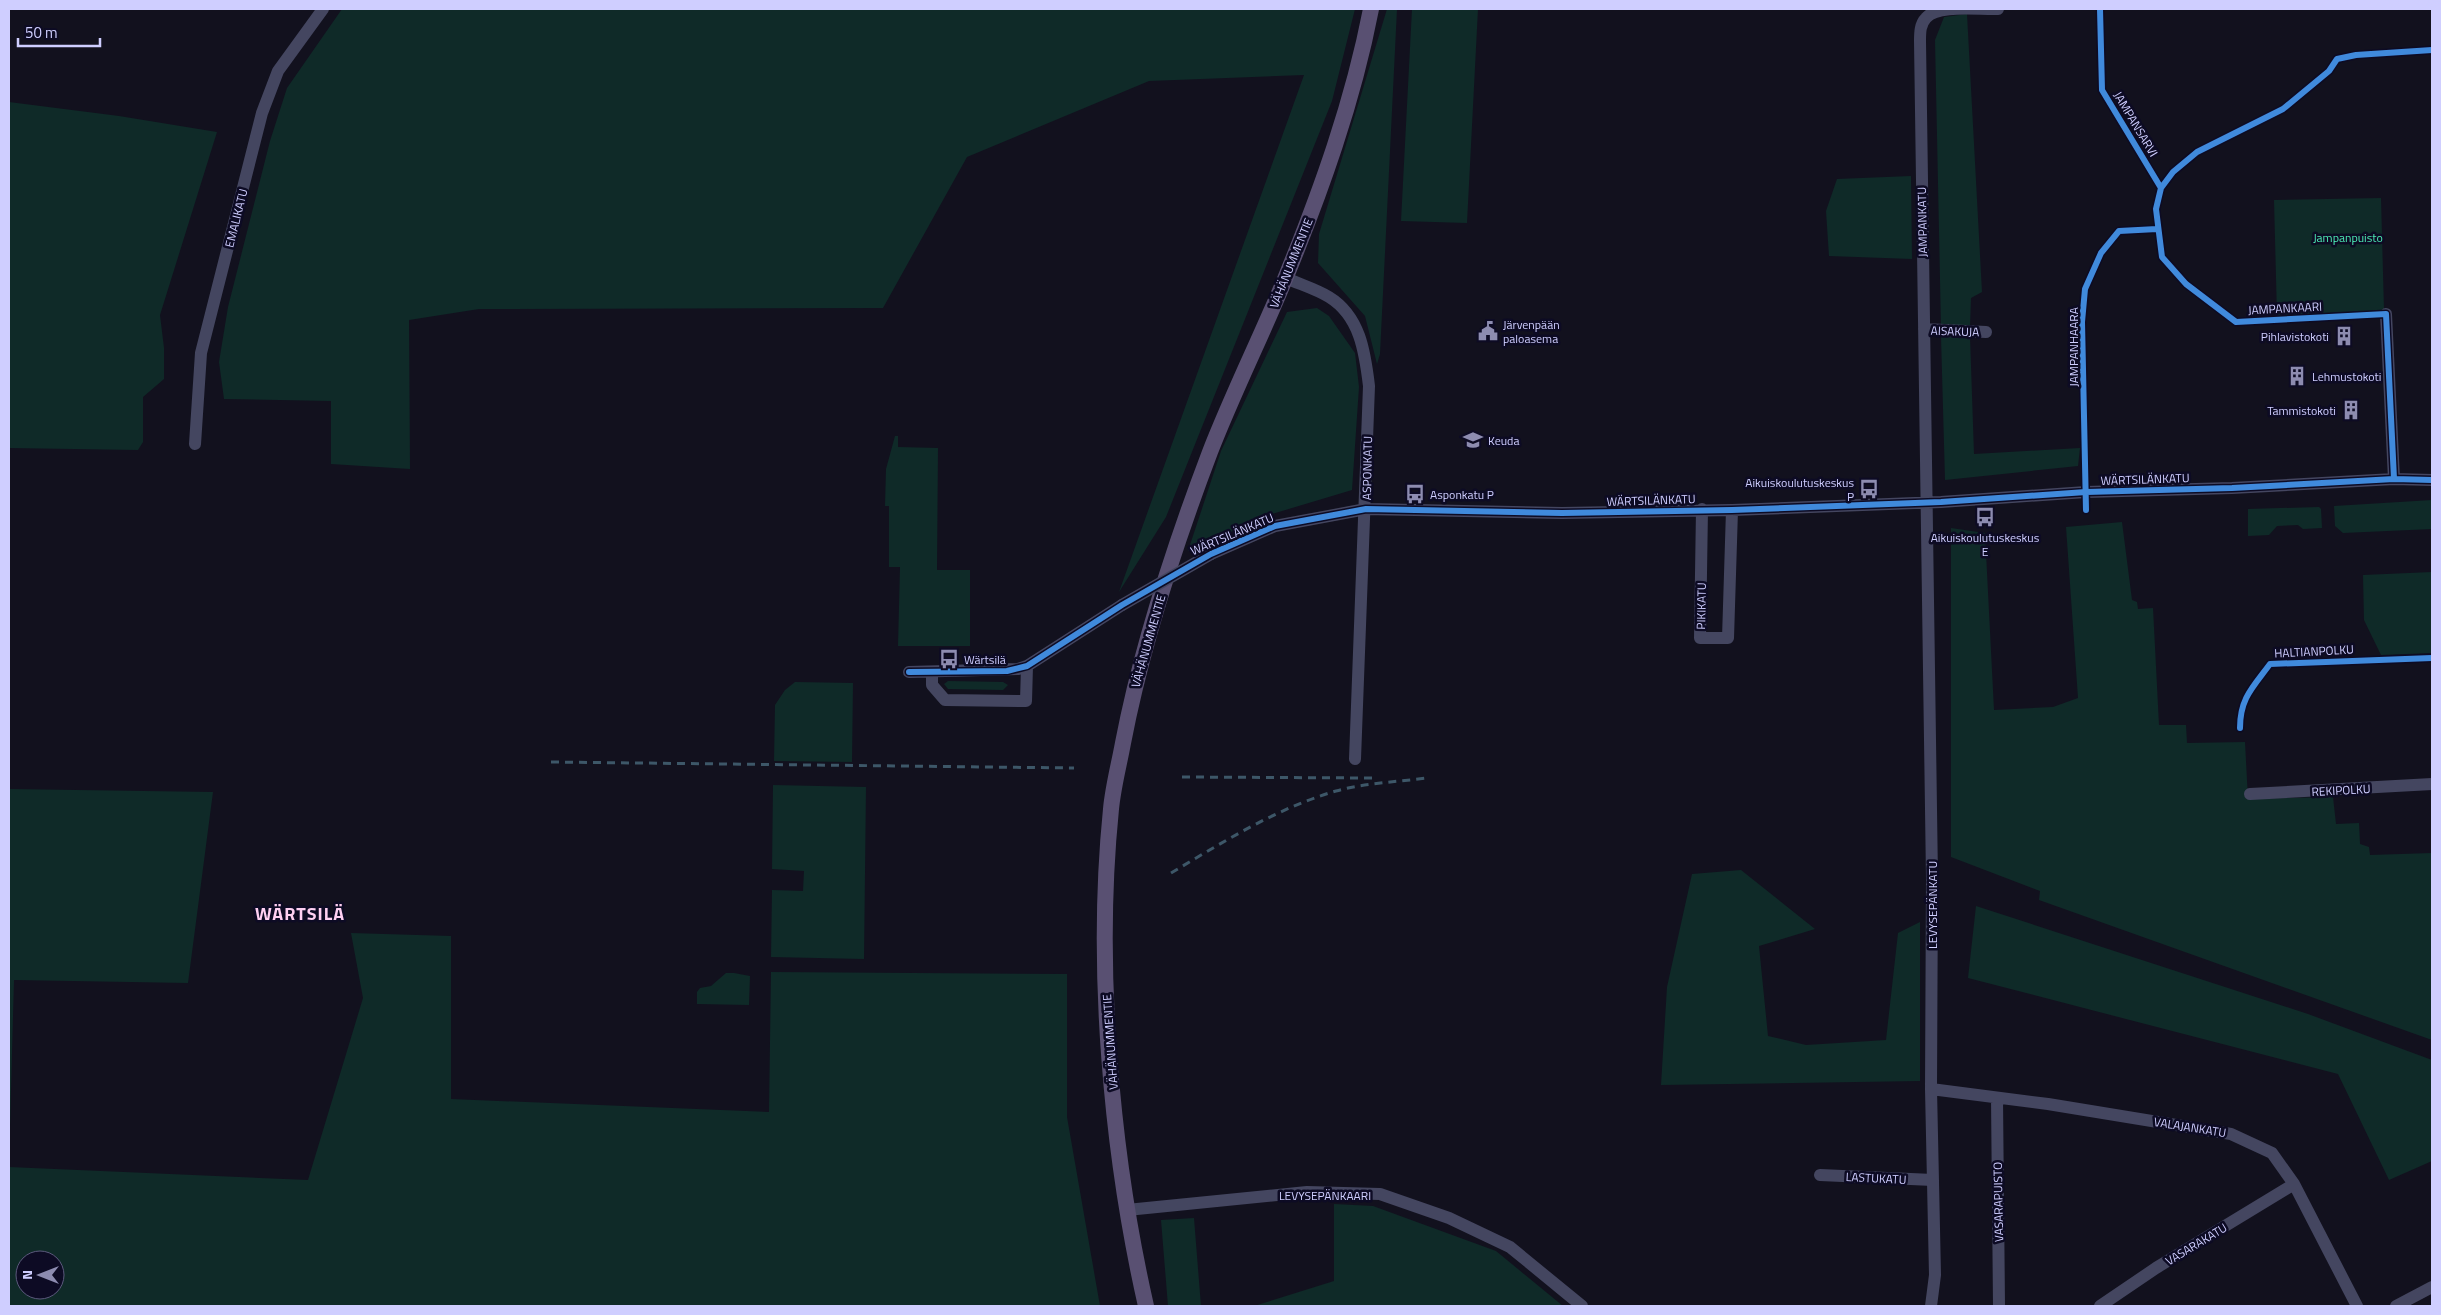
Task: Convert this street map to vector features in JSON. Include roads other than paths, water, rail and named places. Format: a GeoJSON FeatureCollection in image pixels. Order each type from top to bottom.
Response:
{"type":"FeatureCollection","features":[{"type":"Feature","properties":{"kind":"main road","name":"VÄHÄNUMMENTIE"},"geometry":{"type":"LineString","coordinates":[[1146,1306],[1128,1210],[1118,1139],[1107,1018],[1105,914],[1111,807],[1134,685],[1157,604],[1211,451],[1286,278],[1331,160],[1360,63],[1372,9]]}},
{"type":"Feature","properties":{"kind":"street","name":"EMALIKATU"},"geometry":{"type":"LineString","coordinates":[[195,444],[202,353],[262,113],[278,71],[323,9]]}},
{"type":"Feature","properties":{"kind":"street","name":"JAMPANKATU"},"geometry":{"type":"LineString","coordinates":[[1927,503],[1921,29],[1925,19],[1933,12],[1943,10],[1998,9]]}},
{"type":"Feature","properties":{"kind":"street","name":"ASPONKATU"},"geometry":{"type":"LineString","coordinates":[[1286,278],[1329,297],[1352,318],[1365,351],[1369,386],[1366,508],[1355,758]]}},
{"type":"Feature","properties":{"kind":"street"},"geometry":{"type":"LineString","coordinates":[[2386,314],[2394,479]]}},
{"type":"Feature","properties":{"kind":"street","name":"AISAKUJA"},"geometry":{"type":"LineString","coordinates":[[1924,329],[1986,332]]}},
{"type":"Feature","properties":{"kind":"street","name":"WÄRTSILÄNKATU"},"geometry":{"type":"LineString","coordinates":[[909,672],[1007,670],[1027,666],[1122,605],[1211,554],[1275,526],[1366,508],[1562,513],[1732,510],[1927,503],[2086,492],[2232,488],[2394,479],[2432,480]]}},
{"type":"Feature","properties":{"kind":"street","name":"LEVYSEPÄNKATU"},"geometry":{"type":"LineString","coordinates":[[1927,503],[1932,879],[1931,1089],[1935,1275],[1931,1306]]}},
{"type":"Feature","properties":{"kind":"street","name":"PIKIKATU"},"geometry":{"type":"LineString","coordinates":[[1702,510],[1700,638],[1728,638],[1732,510]]}},
{"type":"Feature","properties":{"kind":"street"},"geometry":{"type":"LineString","coordinates":[[932,672],[932,685],[938,695],[945,700],[1026,701],[1027,666]]}},
{"type":"Feature","properties":{"kind":"street","name":"REKIPOLKU"},"geometry":{"type":"LineString","coordinates":[[2250,794],[2432,784]]}},
{"type":"Feature","properties":{"kind":"street","name":"VALAJANKATU"},"geometry":{"type":"LineString","coordinates":[[1931,1089],[2048,1104],[2231,1134],[2272,1153],[2294,1184],[2357,1306]]}},
{"type":"Feature","properties":{"kind":"street","name":"VASARAPUISTO"},"geometry":{"type":"LineString","coordinates":[[1997,1098],[1999,1306]]}},
{"type":"Feature","properties":{"kind":"street","name":"LASTUKATU"},"geometry":{"type":"LineString","coordinates":[[1820,1175],[1933,1180]]}},
{"type":"Feature","properties":{"kind":"street","name":"VASARAKATU"},"geometry":{"type":"LineString","coordinates":[[2100,1306],[2156,1268],[2294,1184]]}},
{"type":"Feature","properties":{"kind":"street","name":"LEVYSEPÄNKAARI"},"geometry":{"type":"LineString","coordinates":[[1128,1210],[1306,1192],[1380,1194],[1449,1218],[1510,1247],[1582,1306]]}},
{"type":"Feature","properties":{"kind":"street"},"geometry":{"type":"LineString","coordinates":[[2396,1306],[2432,1287]]}},
{"type":"Feature","properties":{"kind":"railway"},"geometry":{"type":"LineString","coordinates":[[551,762],[1074,768]]}},
{"type":"Feature","properties":{"kind":"railway"},"geometry":{"type":"LineString","coordinates":[[1182,777],[1374,778]]}},
{"type":"Feature","properties":{"kind":"railway"},"geometry":{"type":"LineString","coordinates":[[1171,873],[1251,827],[1314,798],[1358,786],[1427,778]]}},
{"type":"Feature","properties":{"kind":"place","name":"Järvenpään paloasema"},"geometry":{"type":"Point","coordinates":[1488,331]}},
{"type":"Feature","properties":{"kind":"place","name":"Pihlavistokoti"},"geometry":{"type":"Point","coordinates":[2344,336]}},
{"type":"Feature","properties":{"kind":"place","name":"Lehmustokoti"},"geometry":{"type":"Point","coordinates":[2297,376]}},
{"type":"Feature","properties":{"kind":"place","name":"Tammistokoti"},"geometry":{"type":"Point","coordinates":[2351,410]}},
{"type":"Feature","properties":{"kind":"place","name":"Keuda"},"geometry":{"type":"Point","coordinates":[1473,440]}},
{"type":"Feature","properties":{"kind":"place","name":"Aikuiskoulutuskeskus P"},"geometry":{"type":"Point","coordinates":[1869,489]}},
{"type":"Feature","properties":{"kind":"place","name":"Asponkatu P"},"geometry":{"type":"Point","coordinates":[1415,494]}},
{"type":"Feature","properties":{"kind":"place","name":"Aikuiskoulutuskeskus E"},"geometry":{"type":"Point","coordinates":[1985,517]}},
{"type":"Feature","properties":{"kind":"place","name":"Wärtsilä"},"geometry":{"type":"Point","coordinates":[949,659]}},
{"type":"Feature","properties":{"kind":"district","name":"WÄRTSILÄ"},"geometry":{"type":"Point","coordinates":[300,913]}},
{"type":"Feature","properties":{"kind":"park label","name":"Jampanpuisto"},"geometry":{"type":"Point","coordinates":[2348,237]}}]}
